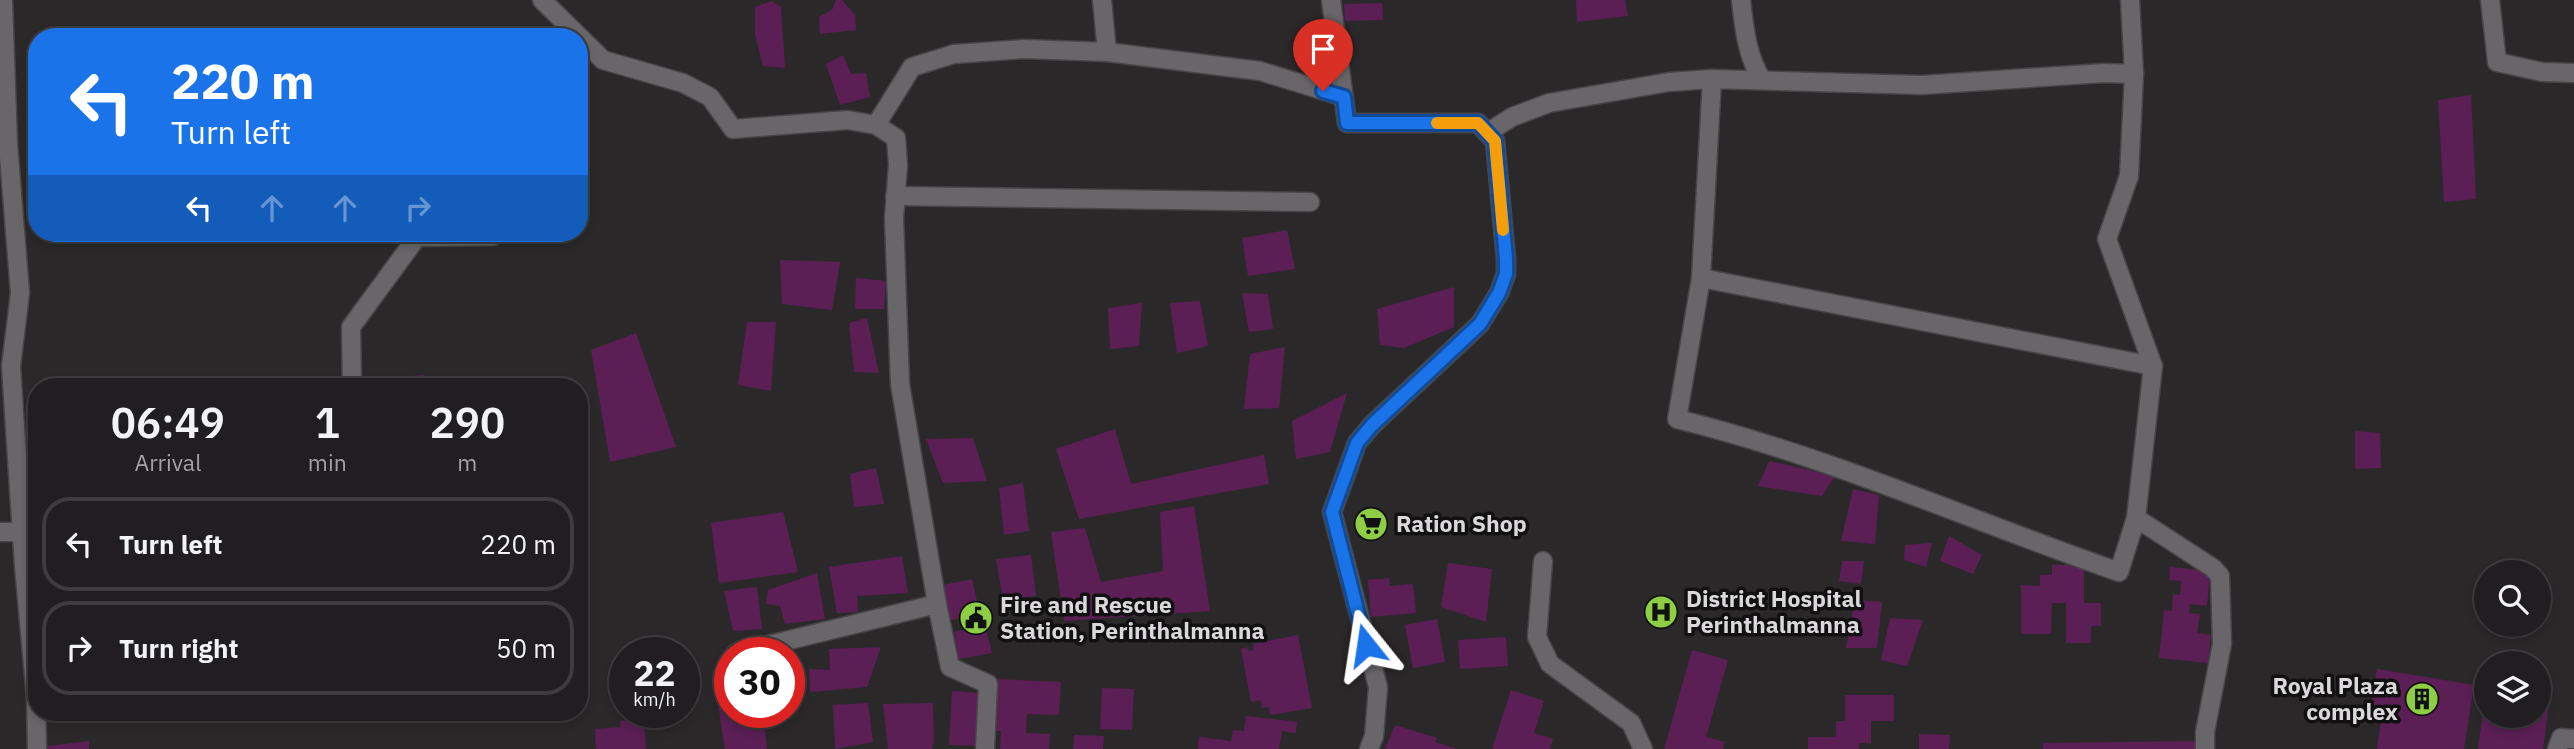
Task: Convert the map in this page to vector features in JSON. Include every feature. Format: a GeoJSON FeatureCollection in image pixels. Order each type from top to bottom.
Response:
{"type":"FeatureCollection","features":[{"type":"Feature","properties":{"kind":"street"},"geometry":{"type":"LineString","coordinates":[[4,0],[4,144],[20,293],[7,414],[26,522],[28,557]]}},
{"type":"Feature","properties":{"kind":"street"},"geometry":{"type":"LineString","coordinates":[[542,0],[570,28]]}},
{"type":"Feature","properties":{"kind":"street"},"geometry":{"type":"LineString","coordinates":[[1102,0],[1107,52]]}},
{"type":"Feature","properties":{"kind":"street"},"geometry":{"type":"LineString","coordinates":[[1331,0],[1347,123],[1478,123],[1495,141],[1506,259],[1506,274],[1499,293],[1480,324],[1380,417],[1357,443],[1332,512],[1378,687],[1374,736],[1369,749]]}},
{"type":"Feature","properties":{"kind":"street"},"geometry":{"type":"LineString","coordinates":[[1741,0],[1744,31],[1757,73],[1762,80]]}},
{"type":"Feature","properties":{"kind":"street"},"geometry":{"type":"LineString","coordinates":[[1712,79],[1701,278],[1676,419],[1723,430],[1841,470],[2119,572],[2136,518],[2153,366],[2106,239],[2129,176],[2134,74],[2130,0]]}},
{"type":"Feature","properties":{"kind":"street"},"geometry":{"type":"LineString","coordinates":[[2490,0],[2497,62],[2542,72],[2574,74]]}},
{"type":"Feature","properties":{"kind":"street"},"geometry":{"type":"LineString","coordinates":[[588,45],[603,60],[682,83],[710,97],[733,129],[848,120],[876,125],[896,138],[898,165],[894,218],[900,384],[950,667],[988,684],[985,749]]}},
{"type":"Feature","properties":{"kind":"street"},"geometry":{"type":"LineString","coordinates":[[876,125],[912,67],[954,54],[1024,49],[1107,52],[1260,71],[1344,97]]}},
{"type":"Feature","properties":{"kind":"street"},"geometry":{"type":"LineString","coordinates":[[1488,133],[1512,117],[1549,103],[1669,82],[1712,79],[1922,85],[2104,73],[2134,74]]}},
{"type":"Feature","properties":{"kind":"street"},"geometry":{"type":"LineString","coordinates":[[895,196],[1310,202]]}},
{"type":"Feature","properties":{"kind":"street"},"geometry":{"type":"LineString","coordinates":[[352,378],[351,327],[413,242]]}},
{"type":"Feature","properties":{"kind":"street"},"geometry":{"type":"LineString","coordinates":[[1701,278],[2153,366]]}},
{"type":"Feature","properties":{"kind":"street"},"geometry":{"type":"LineString","coordinates":[[2136,518],[2213,568],[2220,576],[2222,644],[2205,749]]}},
{"type":"Feature","properties":{"kind":"street"},"geometry":{"type":"LineString","coordinates":[[0,532],[26,522]]}},
{"type":"Feature","properties":{"kind":"street"},"geometry":{"type":"LineString","coordinates":[[1543,561],[1537,637],[1550,664],[1631,723],[1643,749]]}},
{"type":"Feature","properties":{"kind":"street"},"geometry":{"type":"LineString","coordinates":[[801,637],[937,604]]}},
{"type":"Feature","properties":{"kind":"street"},"geometry":{"type":"LineString","coordinates":[[36,721],[37,749]]}},
{"type":"Feature","properties":{"kind":"street"},"geometry":{"type":"LineString","coordinates":[[2557,749],[2561,738],[2574,739]]}},
{"type":"Feature","properties":{"kind":"building"},"geometry":{"type":"Polygon","coordinates":[[[836,0],[842,0],[855,15],[856,30],[820,34],[819,17],[832,10],[836,0]]]}},
{"type":"Feature","properties":{"kind":"building"},"geometry":{"type":"Polygon","coordinates":[[[1576,0],[1625,0],[1628,16],[1577,22],[1576,0]]]}},
{"type":"Feature","properties":{"kind":"building"},"geometry":{"type":"Polygon","coordinates":[[[771,1],[781,7],[785,68],[763,66],[755,34],[755,7],[771,1]]]}},
{"type":"Feature","properties":{"kind":"building"},"geometry":{"type":"Polygon","coordinates":[[[1382,3],[1383,20],[1345,21],[1344,4],[1382,3]]]}},
{"type":"Feature","properties":{"kind":"building"},"geometry":{"type":"Polygon","coordinates":[[[843,55],[851,74],[866,73],[870,97],[840,105],[826,64],[843,55]]]}},
{"type":"Feature","properties":{"kind":"building"},"geometry":{"type":"Polygon","coordinates":[[[2471,95],[2476,199],[2444,202],[2438,100],[2471,95]]]}},
{"type":"Feature","properties":{"kind":"building"},"geometry":{"type":"Polygon","coordinates":[[[1287,230],[1295,269],[1248,276],[1242,238],[1287,230]]]}},
{"type":"Feature","properties":{"kind":"building"},"geometry":{"type":"Polygon","coordinates":[[[780,260],[840,262],[832,310],[782,304],[780,260]]]}},
{"type":"Feature","properties":{"kind":"building"},"geometry":{"type":"Polygon","coordinates":[[[856,278],[886,281],[884,309],[855,309],[856,278]]]}},
{"type":"Feature","properties":{"kind":"building"},"geometry":{"type":"Polygon","coordinates":[[[1454,287],[1454,327],[1404,348],[1380,345],[1377,309],[1454,287]]]}},
{"type":"Feature","properties":{"kind":"building"},"geometry":{"type":"Polygon","coordinates":[[[1242,293],[1268,294],[1273,329],[1249,332],[1242,293]]]}},
{"type":"Feature","properties":{"kind":"building"},"geometry":{"type":"Polygon","coordinates":[[[1200,301],[1208,346],[1177,353],[1170,303],[1200,301]]]}},
{"type":"Feature","properties":{"kind":"building"},"geometry":{"type":"Polygon","coordinates":[[[1142,303],[1139,346],[1110,349],[1108,308],[1142,303]]]}},
{"type":"Feature","properties":{"kind":"building"},"geometry":{"type":"Polygon","coordinates":[[[867,318],[879,373],[854,372],[849,323],[867,318]]]}},
{"type":"Feature","properties":{"kind":"building"},"geometry":{"type":"Polygon","coordinates":[[[747,322],[776,322],[771,391],[738,385],[747,322]]]}},
{"type":"Feature","properties":{"kind":"building"},"geometry":{"type":"Polygon","coordinates":[[[636,333],[676,447],[610,462],[591,350],[636,333]]]}},
{"type":"Feature","properties":{"kind":"building"},"geometry":{"type":"Polygon","coordinates":[[[1285,347],[1279,408],[1244,409],[1250,354],[1285,347]]]}},
{"type":"Feature","properties":{"kind":"building"},"geometry":{"type":"Polygon","coordinates":[[[424,375],[424,378],[390,378],[424,375]]]}},
{"type":"Feature","properties":{"kind":"building"},"geometry":{"type":"Polygon","coordinates":[[[1347,393],[1330,452],[1296,459],[1292,421],[1347,393]]]}},
{"type":"Feature","properties":{"kind":"building"},"geometry":{"type":"Polygon","coordinates":[[[1115,429],[1131,484],[1264,455],[1269,484],[1079,519],[1056,449],[1115,429]]]}},
{"type":"Feature","properties":{"kind":"building"},"geometry":{"type":"Polygon","coordinates":[[[2355,431],[2380,433],[2381,468],[2355,469],[2355,431]]]}},
{"type":"Feature","properties":{"kind":"building"},"geometry":{"type":"Polygon","coordinates":[[[973,438],[987,481],[943,483],[926,439],[973,438]]]}},
{"type":"Feature","properties":{"kind":"building"},"geometry":{"type":"Polygon","coordinates":[[[1769,461],[1835,476],[1822,496],[1758,486],[1769,461]]]}},
{"type":"Feature","properties":{"kind":"building"},"geometry":{"type":"Polygon","coordinates":[[[876,468],[884,504],[854,507],[850,474],[876,468]]]}},
{"type":"Feature","properties":{"kind":"building"},"geometry":{"type":"Polygon","coordinates":[[[1023,483],[1029,531],[1004,535],[999,488],[1023,483]]]}},
{"type":"Feature","properties":{"kind":"building"},"geometry":{"type":"Polygon","coordinates":[[[1853,489],[1879,495],[1875,544],[1841,541],[1853,489]]]}},
{"type":"Feature","properties":{"kind":"building"},"geometry":{"type":"Polygon","coordinates":[[[1194,506],[1210,611],[1064,621],[1051,532],[1085,528],[1101,582],[1163,571],[1160,512],[1194,506]]]}},
{"type":"Feature","properties":{"kind":"building"},"geometry":{"type":"Polygon","coordinates":[[[783,512],[798,572],[719,583],[711,523],[783,512]]]}},
{"type":"Feature","properties":{"kind":"building"},"geometry":{"type":"Polygon","coordinates":[[[1949,536],[1982,555],[1973,574],[1940,561],[1949,536]]]}},
{"type":"Feature","properties":{"kind":"building"},"geometry":{"type":"Polygon","coordinates":[[[1932,543],[1926,567],[1904,560],[1905,545],[1932,543]]]}},
{"type":"Feature","properties":{"kind":"building"},"geometry":{"type":"Polygon","coordinates":[[[1031,555],[1036,596],[1003,599],[996,559],[1031,555]]]}},
{"type":"Feature","properties":{"kind":"building"},"geometry":{"type":"Polygon","coordinates":[[[902,556],[908,593],[857,596],[858,612],[837,613],[829,567],[902,556]]]}},
{"type":"Feature","properties":{"kind":"building"},"geometry":{"type":"Polygon","coordinates":[[[1842,561],[1864,561],[1861,584],[1839,581],[1842,561]]]}},
{"type":"Feature","properties":{"kind":"building"},"geometry":{"type":"Polygon","coordinates":[[[1448,563],[1492,569],[1486,622],[1441,607],[1448,563]]]}},
{"type":"Feature","properties":{"kind":"building"},"geometry":{"type":"Polygon","coordinates":[[[2052,565],[2084,565],[2084,603],[2101,603],[2101,626],[2091,626],[2091,643],[2066,643],[2066,603],[2052,603],[2051,634],[2021,634],[2021,585],[2040,586],[2040,575],[2052,575],[2052,565]]]}},
{"type":"Feature","properties":{"kind":"building"},"geometry":{"type":"Polygon","coordinates":[[[2170,567],[2210,571],[2207,606],[2190,604],[2189,613],[2200,614],[2197,633],[2211,635],[2208,663],[2159,658],[2164,610],[2172,611],[2173,594],[2180,595],[2181,581],[2169,580],[2170,567]]]}},
{"type":"Feature","properties":{"kind":"building"},"geometry":{"type":"Polygon","coordinates":[[[817,573],[825,619],[785,624],[780,606],[766,604],[768,590],[817,573]]]}},
{"type":"Feature","properties":{"kind":"building"},"geometry":{"type":"Polygon","coordinates":[[[1389,578],[1390,586],[1413,584],[1416,613],[1371,617],[1368,580],[1389,578]]]}},
{"type":"Feature","properties":{"kind":"building","name":"Fire and Rescue Station, Perinthalmanna"},"geometry":{"type":"Polygon","coordinates":[[[972,579],[979,610],[984,610],[988,620],[984,622],[992,653],[959,659],[954,632],[967,629],[965,617],[947,621],[938,586],[972,579]]]}},
{"type":"Feature","properties":{"kind":"building"},"geometry":{"type":"Polygon","coordinates":[[[757,587],[762,629],[733,631],[724,591],[757,587]]]}},
{"type":"Feature","properties":{"kind":"building"},"geometry":{"type":"Polygon","coordinates":[[[1855,600],[1882,602],[1877,648],[1846,648],[1855,600]]]}},
{"type":"Feature","properties":{"kind":"building"},"geometry":{"type":"Polygon","coordinates":[[[1890,618],[1923,620],[1907,666],[1881,660],[1890,618]]]}},
{"type":"Feature","properties":{"kind":"building"},"geometry":{"type":"Polygon","coordinates":[[[1437,619],[1445,662],[1413,668],[1405,625],[1437,619]]]}},
{"type":"Feature","properties":{"kind":"building"},"geometry":{"type":"Polygon","coordinates":[[[1298,635],[1312,708],[1270,715],[1269,707],[1262,708],[1261,700],[1251,702],[1241,649],[1247,647],[1248,651],[1254,650],[1253,644],[1298,635]]]}},
{"type":"Feature","properties":{"kind":"building"},"geometry":{"type":"Polygon","coordinates":[[[1506,637],[1508,666],[1460,669],[1458,640],[1506,637]]]}},
{"type":"Feature","properties":{"kind":"building"},"geometry":{"type":"Polygon","coordinates":[[[881,647],[867,687],[810,692],[809,669],[830,670],[829,649],[881,647]]]}},
{"type":"Feature","properties":{"kind":"building"},"geometry":{"type":"Polygon","coordinates":[[[1692,650],[1728,660],[1706,737],[1725,742],[1723,749],[1664,749],[1692,650]]]}},
{"type":"Feature","properties":{"kind":"building","name":"Royal Plaza complex"},"geometry":{"type":"Polygon","coordinates":[[[2377,669],[2474,685],[2464,749],[2377,749],[2382,714],[2370,713],[2377,669]]]}},
{"type":"Feature","properties":{"kind":"building"},"geometry":{"type":"Polygon","coordinates":[[[997,679],[1061,682],[1059,715],[1027,714],[1026,733],[1050,734],[1049,749],[1000,749],[1001,731],[994,731],[997,679]]]}},
{"type":"Feature","properties":{"kind":"building"},"geometry":{"type":"Polygon","coordinates":[[[1102,688],[1134,689],[1132,730],[1100,729],[1102,688]]]}},
{"type":"Feature","properties":{"kind":"building"},"geometry":{"type":"Polygon","coordinates":[[[1511,690],[1544,701],[1534,733],[1553,739],[1550,749],[1492,749],[1511,690]]]}},
{"type":"Feature","properties":{"kind":"building"},"geometry":{"type":"Polygon","coordinates":[[[952,691],[980,693],[977,746],[949,745],[952,691]]]}},
{"type":"Feature","properties":{"kind":"building"},"geometry":{"type":"Polygon","coordinates":[[[1845,695],[1894,695],[1894,721],[1871,721],[1871,743],[1859,743],[1859,749],[1808,749],[1808,737],[1836,737],[1836,721],[1845,721],[1845,695]]]}},
{"type":"Feature","properties":{"kind":"building"},"geometry":{"type":"Polygon","coordinates":[[[868,703],[873,742],[835,749],[833,705],[868,703]]]}},
{"type":"Feature","properties":{"kind":"building"},"geometry":{"type":"Polygon","coordinates":[[[933,703],[932,749],[888,749],[883,704],[933,703]]]}},
{"type":"Feature","properties":{"kind":"building"},"geometry":{"type":"Polygon","coordinates":[[[1246,716],[1297,722],[1296,733],[1282,731],[1279,749],[1198,749],[1199,737],[1231,741],[1233,730],[1244,731],[1246,716]]]}},
{"type":"Feature","properties":{"kind":"building"},"geometry":{"type":"Polygon","coordinates":[[[1395,725],[1437,738],[1435,742],[1457,749],[1385,749],[1395,725]]]}},
{"type":"Feature","properties":{"kind":"building"},"geometry":{"type":"Polygon","coordinates":[[[645,728],[646,749],[596,749],[595,729],[645,728]]]}},
{"type":"Feature","properties":{"kind":"building"},"geometry":{"type":"Polygon","coordinates":[[[722,728],[765,728],[767,749],[725,749],[722,728]]]}},
{"type":"Feature","properties":{"kind":"building"},"geometry":{"type":"Polygon","coordinates":[[[2481,728],[2546,728],[2543,749],[2478,749],[2481,728]]]}},
{"type":"Feature","properties":{"kind":"building"},"geometry":{"type":"Polygon","coordinates":[[[1919,734],[1950,735],[1949,749],[1919,749],[1919,734]]]}},
{"type":"Feature","properties":{"kind":"building"},"geometry":{"type":"Polygon","coordinates":[[[1074,735],[1104,736],[1103,749],[1073,749],[1074,735]]]}},
{"type":"Feature","properties":{"kind":"building"},"geometry":{"type":"Polygon","coordinates":[[[89,741],[89,749],[48,749],[48,746],[89,741]]]}},
{"type":"Feature","properties":{"kind":"building"},"geometry":{"type":"Polygon","coordinates":[[[2200,741],[2200,749],[2043,749],[2043,743],[2200,741]]]}},
{"type":"Feature","properties":{"kind":"slow traffic"},"geometry":{"type":"LineString","coordinates":[[1437,123],[1478,123],[1495,141],[1503,230]]}},
{"type":"Feature","properties":{"kind":"place","name":"Ration Shop"},"geometry":{"type":"Point","coordinates":[1371,524]}},
{"type":"Feature","properties":{"kind":"place","name":"District Hospital Perinthalmanna"},"geometry":{"type":"Point","coordinates":[1661,612]}},
{"type":"Feature","properties":{"kind":"place","name":"Fire and Rescue Station, Perinthalmanna"},"geometry":{"type":"Point","coordinates":[976,618]}},
{"type":"Feature","properties":{"kind":"place","name":"Royal Plaza complex"},"geometry":{"type":"Point","coordinates":[2422,699]}},
{"type":"Feature","properties":{"kind":"route"},"geometry":{"type":"LineString","coordinates":[[1323,91],[1344,97],[1347,123],[1478,123],[1495,141],[1506,259],[1506,274],[1499,293],[1480,324],[1372,425],[1357,443],[1332,512],[1366,645]]}}]}
